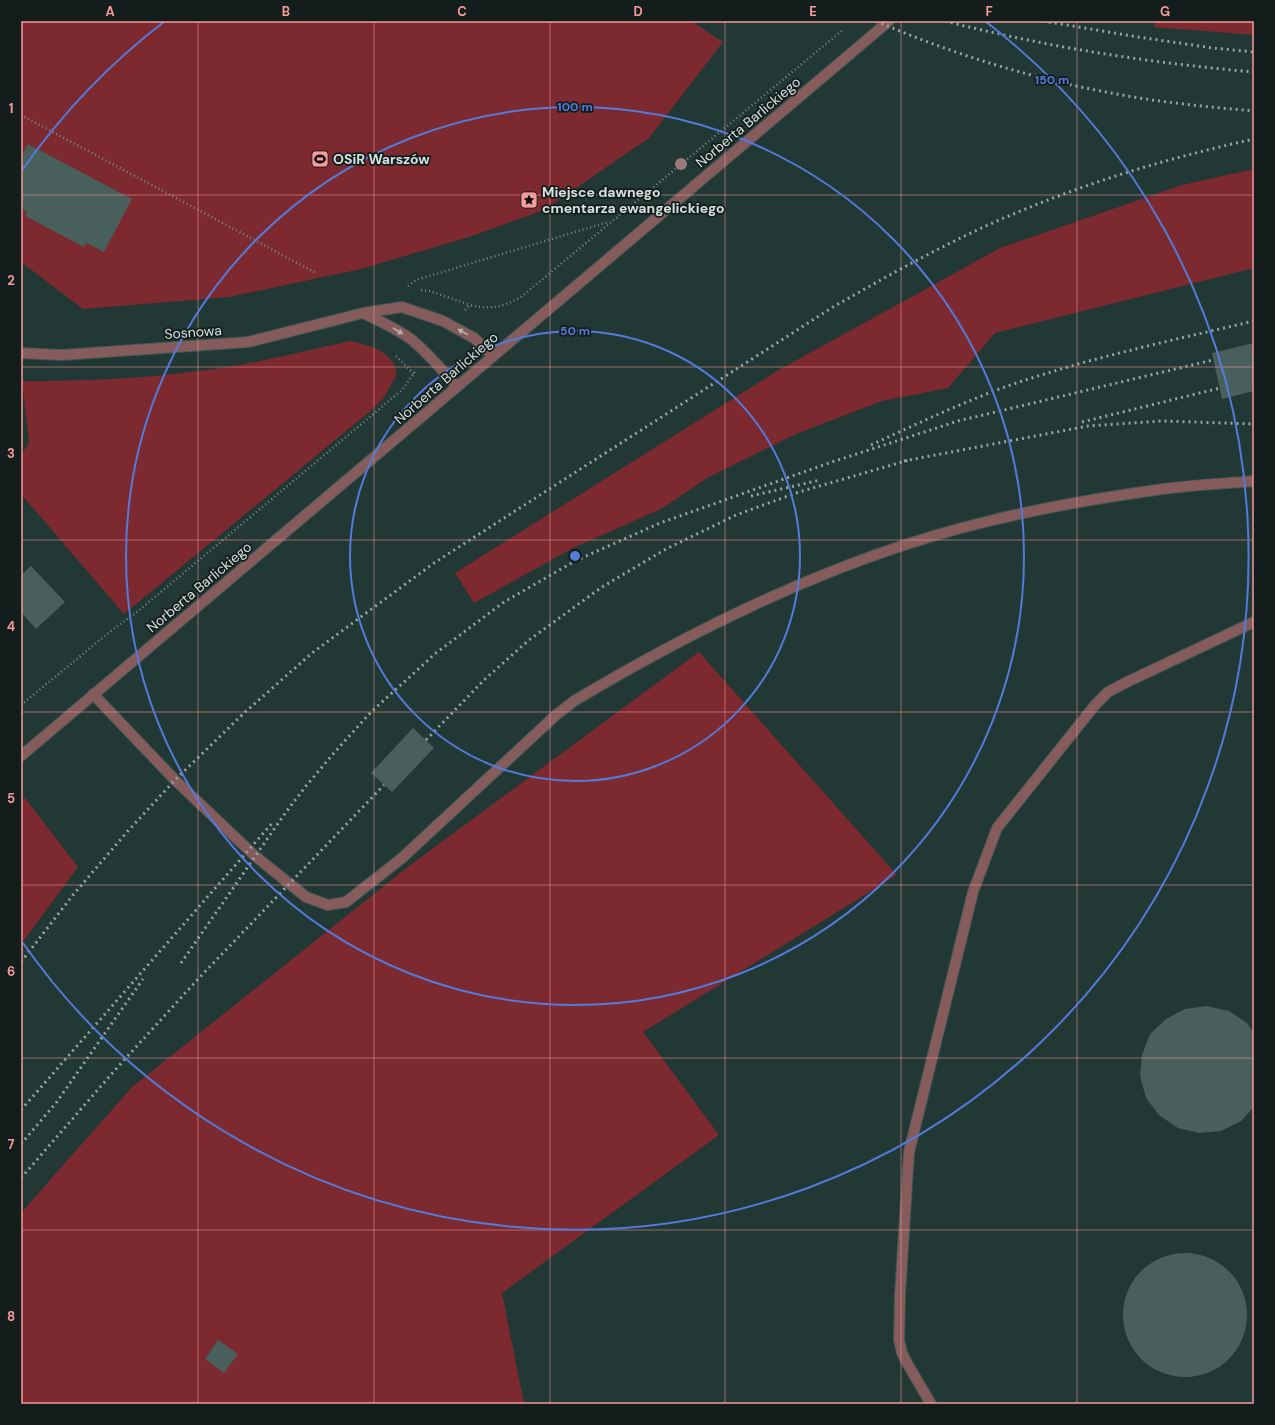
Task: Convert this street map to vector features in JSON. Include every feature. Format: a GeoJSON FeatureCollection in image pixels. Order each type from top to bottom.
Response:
{"type":"FeatureCollection","features":[{"type":"Feature","properties":{"kind":"street","name":"Norberta Barlickiego"},"geometry":{"type":"LineString","coordinates":[[21,756],[889,21]]}},
{"type":"Feature","properties":{"kind":"street","name":"Sosnowa"},"geometry":{"type":"LineString","coordinates":[[21,353],[62,355],[248,342],[363,313],[402,307],[452,326],[474,338],[493,356]]}},
{"type":"Feature","properties":{"kind":"street"},"geometry":{"type":"LineString","coordinates":[[363,313],[396,330],[411,340],[428,355],[457,387]]}},
{"type":"Feature","properties":{"kind":"street"},"geometry":{"type":"LineString","coordinates":[[93,694],[175,780],[255,856],[306,897],[328,905],[346,902],[402,858],[556,715],[574,701],[694,635],[787,589],[850,563],[911,542],[985,522],[1071,503],[1158,489],[1254,481]]}},
{"type":"Feature","properties":{"kind":"street"},"geometry":{"type":"LineString","coordinates":[[931,1404],[906,1363],[899,1340],[900,1295],[909,1152],[973,892],[997,828],[1095,704],[1108,692],[1254,622]]}},
{"type":"Feature","properties":{"kind":"path"},"geometry":{"type":"LineString","coordinates":[[418,290],[430,291],[470,305],[493,308],[507,304],[521,297],[848,26]]}},
{"type":"Feature","properties":{"kind":"path"},"geometry":{"type":"LineString","coordinates":[[21,115],[316,273]]}},
{"type":"Feature","properties":{"kind":"path"},"geometry":{"type":"LineString","coordinates":[[411,289],[405,288],[416,280],[611,222]]}},
{"type":"Feature","properties":{"kind":"path"},"geometry":{"type":"LineString","coordinates":[[452,326],[470,305]]}},
{"type":"Feature","properties":{"kind":"path"},"geometry":{"type":"LineString","coordinates":[[21,705],[112,630],[137,612],[402,390],[428,355]]}},
{"type":"Feature","properties":{"kind":"shaded area","name":"OSiR Warszów"},"geometry":{"type":"Polygon","coordinates":[[[21,21],[691,21],[723,42],[649,138],[544,210],[472,236],[361,269],[229,297],[83,309],[21,262],[21,21]]]}},
{"type":"Feature","properties":{"kind":"shaded area"},"geometry":{"type":"Polygon","coordinates":[[[1155,21],[1254,21],[1254,35],[1154,27],[1155,21]]]}},
{"type":"Feature","properties":{"kind":"shaded area"},"geometry":{"type":"Polygon","coordinates":[[[1254,169],[1254,268],[995,333],[948,388],[882,401],[796,434],[707,478],[663,508],[573,548],[474,603],[455,573],[777,371],[1000,248],[1182,185],[1254,169]]]}},
{"type":"Feature","properties":{"kind":"shaded area"},"geometry":{"type":"Polygon","coordinates":[[[351,341],[380,351],[391,360],[395,366],[397,374],[383,399],[124,614],[21,494],[21,456],[29,442],[22,381],[110,379],[176,374],[256,362],[351,341]]]}},
{"type":"Feature","properties":{"kind":"shaded area"},"geometry":{"type":"Polygon","coordinates":[[[699,652],[897,875],[643,1032],[719,1135],[502,1293],[524,1404],[21,1404],[21,1213],[132,1087],[409,866],[699,652]]]}},
{"type":"Feature","properties":{"kind":"shaded area"},"geometry":{"type":"Polygon","coordinates":[[[25,798],[78,867],[21,944],[21,801],[25,798]]]}},
{"type":"Feature","properties":{"kind":"building"},"geometry":{"type":"Polygon","coordinates":[[[28,144],[132,199],[104,252],[86,243],[84,247],[25,216],[27,212],[21,208],[21,157],[28,144]]]}},
{"type":"Feature","properties":{"kind":"building"},"geometry":{"type":"Polygon","coordinates":[[[1254,343],[1254,391],[1222,399],[1212,353],[1254,343]]]}},
{"type":"Feature","properties":{"kind":"building"},"geometry":{"type":"Polygon","coordinates":[[[31,566],[65,602],[36,629],[21,612],[21,575],[31,566]]]}},
{"type":"Feature","properties":{"kind":"building"},"geometry":{"type":"Polygon","coordinates":[[[413,728],[434,748],[392,792],[371,773],[413,728]]]}},
{"type":"Feature","properties":{"kind":"building"},"geometry":{"type":"Polygon","coordinates":[[[1207,1006],[1229,1011],[1247,1023],[1254,1033],[1254,1107],[1241,1121],[1221,1131],[1199,1133],[1178,1128],[1159,1115],[1146,1098],[1140,1076],[1142,1055],[1150,1034],[1166,1019],[1185,1009],[1207,1006]]]}},
{"type":"Feature","properties":{"kind":"building"},"geometry":{"type":"Polygon","coordinates":[[[1185,1253],[1197,1254],[1209,1258],[1220,1263],[1229,1271],[1237,1280],[1242,1291],[1246,1303],[1246,1327],[1242,1339],[1237,1350],[1229,1359],[1220,1367],[1209,1372],[1197,1376],[1185,1377],[1173,1376],[1161,1372],[1150,1367],[1141,1359],[1133,1350],[1128,1339],[1124,1327],[1123,1315],[1124,1303],[1128,1291],[1133,1280],[1141,1271],[1150,1263],[1161,1258],[1173,1254],[1185,1253]]]}},
{"type":"Feature","properties":{"kind":"building"},"geometry":{"type":"Polygon","coordinates":[[[218,1340],[238,1354],[224,1373],[205,1359],[218,1340]]]}},
{"type":"Feature","properties":{"kind":"railway"},"geometry":{"type":"LineString","coordinates":[[876,21],[935,45],[996,65],[1059,82],[1155,100],[1254,111]]}},
{"type":"Feature","properties":{"kind":"railway"},"geometry":{"type":"LineString","coordinates":[[945,21],[1021,39],[1098,53],[1176,64],[1254,72]]}},
{"type":"Feature","properties":{"kind":"railway"},"geometry":{"type":"LineString","coordinates":[[1043,21],[1138,37],[1213,48],[1254,52]]}},
{"type":"Feature","properties":{"kind":"railway"},"geometry":{"type":"LineString","coordinates":[[21,962],[73,895],[127,832],[175,780],[243,714],[312,653],[434,563],[833,307],[929,254],[1003,219],[1056,197],[1111,177],[1168,160],[1254,139]]}},
{"type":"Feature","properties":{"kind":"railway"},"geometry":{"type":"LineString","coordinates":[[871,445],[969,401],[1002,388],[1095,359],[1254,321]]}},
{"type":"Feature","properties":{"kind":"railway"},"geometry":{"type":"LineString","coordinates":[[181,963],[286,812],[333,754],[371,712],[436,653],[504,602],[575,561],[660,523],[829,463],[958,421],[1213,360]]}},
{"type":"Feature","properties":{"kind":"railway"},"geometry":{"type":"LineString","coordinates":[[1082,422],[1220,388]]}},
{"type":"Feature","properties":{"kind":"railway"},"geometry":{"type":"LineString","coordinates":[[904,461],[1088,426],[1162,421],[1254,424]]}},
{"type":"Feature","properties":{"kind":"railway"},"geometry":{"type":"LineString","coordinates":[[426,740],[484,680],[529,640],[602,587],[666,549],[736,515],[799,492],[909,460]]}},
{"type":"Feature","properties":{"kind":"railway"},"geometry":{"type":"LineString","coordinates":[[751,496],[820,480]]}},
{"type":"Feature","properties":{"kind":"railway"},"geometry":{"type":"LineString","coordinates":[[21,1178],[115,1070],[199,978],[384,785]]}},
{"type":"Feature","properties":{"kind":"railway"},"geometry":{"type":"LineString","coordinates":[[21,1110],[274,821]]}},
{"type":"Feature","properties":{"kind":"railway"},"geometry":{"type":"LineString","coordinates":[[21,1144],[56,1103],[143,979]]}},
{"type":"Feature","properties":{"kind":"place","name":"OSiR Warszów"},"geometry":{"type":"Point","coordinates":[320,159]}},
{"type":"Feature","properties":{"kind":"place","name":"Miejsce dawnego cmentarza ewangelickiego"},"geometry":{"type":"Point","coordinates":[529,200]}}]}
